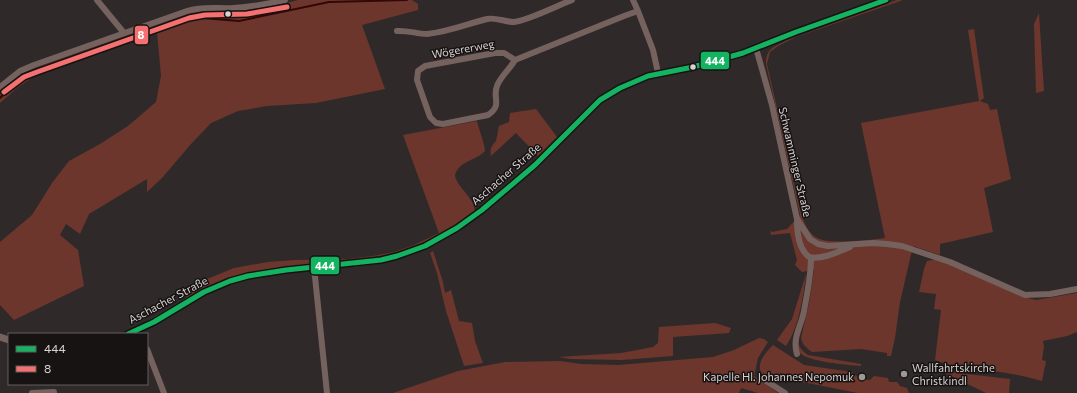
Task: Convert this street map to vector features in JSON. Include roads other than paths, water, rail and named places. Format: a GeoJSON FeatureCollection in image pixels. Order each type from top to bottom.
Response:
{"type":"FeatureCollection","features":[{"type":"Feature","properties":{"kind":"street"},"geometry":{"type":"LineString","coordinates":[[97,0],[124,33]]}},
{"type":"Feature","properties":{"kind":"street"},"geometry":{"type":"LineString","coordinates":[[239,0],[239,7]]}},
{"type":"Feature","properties":{"kind":"street"},"geometry":{"type":"LineString","coordinates":[[0,87],[20,71],[34,65],[193,9],[239,7],[285,0]]}},
{"type":"Feature","properties":{"kind":"street","name":"Wögererweg"},"geometry":{"type":"LineString","coordinates":[[397,31],[403,30],[419,34],[429,34],[488,19],[496,18],[514,22],[523,20],[572,0]]}},
{"type":"Feature","properties":{"kind":"street"},"geometry":{"type":"LineString","coordinates":[[633,0],[653,50],[658,73]]}},
{"type":"Feature","properties":{"kind":"street","name":"Aschacher Straße"},"geometry":{"type":"LineString","coordinates":[[140,332],[192,298],[230,282],[258,274],[380,260],[414,250],[440,239],[482,210],[523,175],[600,100],[631,82],[658,73],[704,65],[756,48],[886,0]]}},
{"type":"Feature","properties":{"kind":"street"},"geometry":{"type":"LineString","coordinates":[[516,60],[638,11]]}},
{"type":"Feature","properties":{"kind":"street","name":"Schwamminger Straße"},"geometry":{"type":"LineString","coordinates":[[756,48],[772,105],[797,219],[805,234],[810,239],[818,244],[828,246],[887,244],[915,250],[950,262],[1025,295],[1050,294],[1077,289]]}},
{"type":"Feature","properties":{"kind":"street","name":"Wögererweg"},"geometry":{"type":"LineString","coordinates":[[504,52],[516,60],[497,85],[496,106],[493,111],[488,114],[443,124],[436,123],[430,117],[417,80],[418,72],[425,66],[504,52]]}},
{"type":"Feature","properties":{"kind":"street"},"geometry":{"type":"LineString","coordinates":[[797,219],[800,242],[807,256],[811,258],[819,258],[838,252],[855,244]]}},
{"type":"Feature","properties":{"kind":"street"},"geometry":{"type":"LineString","coordinates":[[797,354],[794,341],[804,311],[811,258]]}},
{"type":"Feature","properties":{"kind":"street"},"geometry":{"type":"LineString","coordinates":[[314,267],[327,393]]}},
{"type":"Feature","properties":{"kind":"street"},"geometry":{"type":"LineString","coordinates":[[148,352],[164,393]]}},
{"type":"Feature","properties":{"kind":"street"},"geometry":{"type":"LineString","coordinates":[[766,381],[785,393]]}},
{"type":"Feature","properties":{"kind":"street"},"geometry":{"type":"LineString","coordinates":[[32,393],[54,392]]}},
{"type":"Feature","properties":{"kind":"waterway"},"geometry":{"type":"LineString","coordinates":[[0,98],[16,82],[42,69],[181,20],[202,18],[239,21],[329,2],[407,0]]}},
{"type":"Feature","properties":{"kind":"place","name":"Wallfahrtskirche Christkindl"},"geometry":{"type":"Point","coordinates":[904,374]}},
{"type":"Feature","properties":{"kind":"place","name":"Kapelle Hl. Johannes Nepomuk"},"geometry":{"type":"Point","coordinates":[862,377]}}]}
